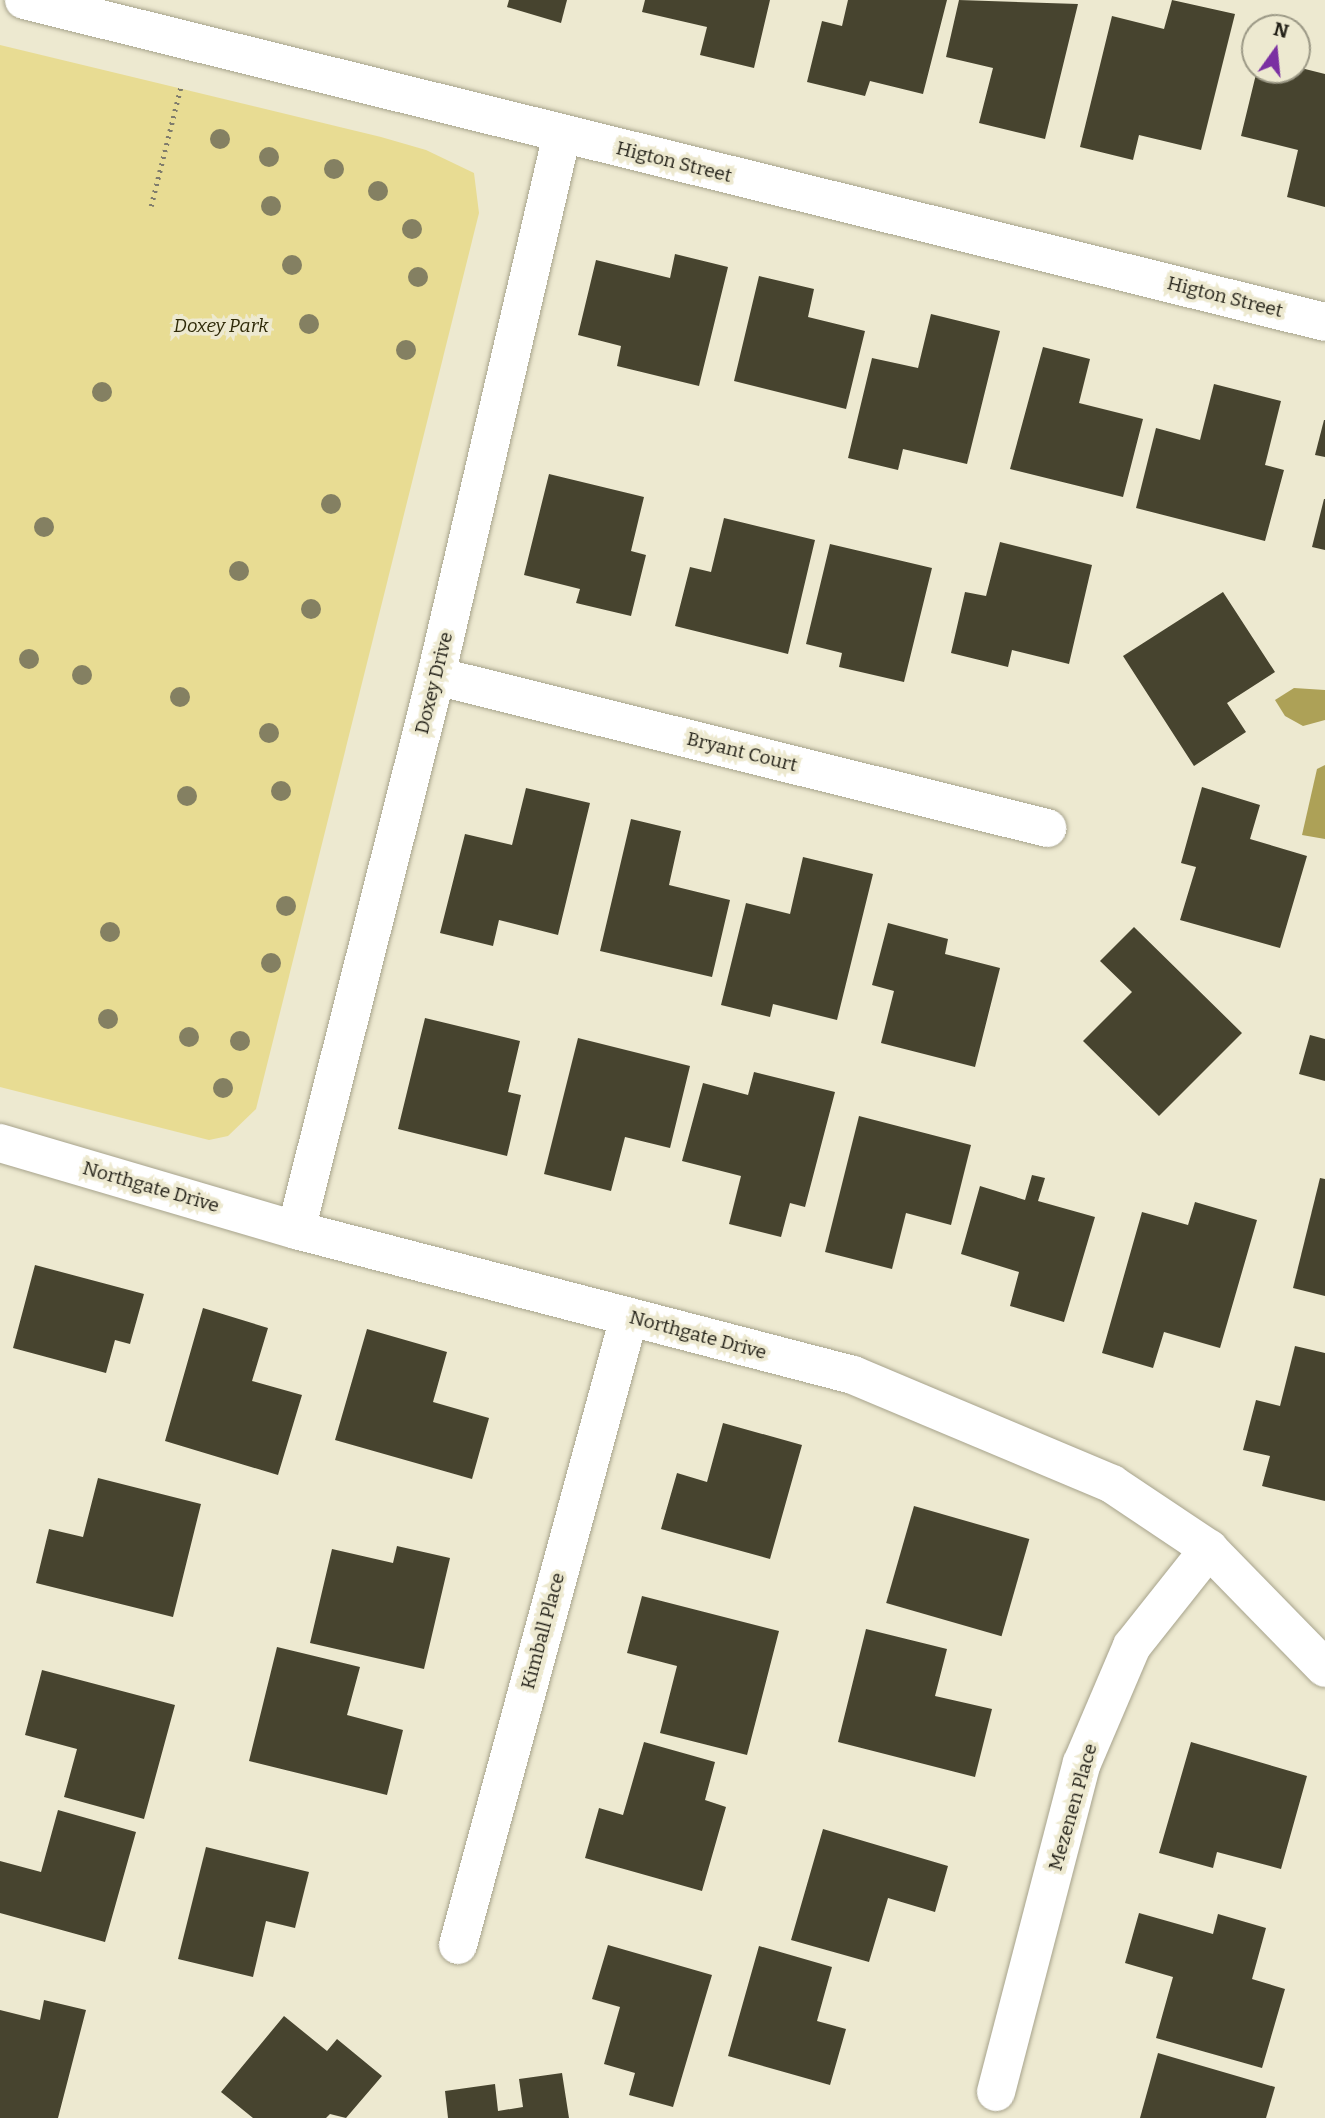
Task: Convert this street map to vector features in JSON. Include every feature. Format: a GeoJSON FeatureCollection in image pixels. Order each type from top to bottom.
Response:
{"type":"FeatureCollection","features":[{"type":"Feature","properties":{"kind":"street","name":"Higton Street"},"geometry":{"type":"LineString","coordinates":[[24,0],[1325,322]]}},
{"type":"Feature","properties":{"kind":"street","name":"Doxey Drive"},"geometry":{"type":"LineString","coordinates":[[296,1230],[436,676],[562,134]]}},
{"type":"Feature","properties":{"kind":"street","name":"Bryant Court"},"geometry":{"type":"LineString","coordinates":[[436,676],[1047,828]]}},
{"type":"Feature","properties":{"kind":"street","name":"Northgate Drive"},"geometry":{"type":"LineString","coordinates":[[0,1143],[296,1230],[853,1375],[1112,1484],[1209,1549],[1325,1668]]}},
{"type":"Feature","properties":{"kind":"street","name":"Kimball Place"},"geometry":{"type":"LineString","coordinates":[[458,1945],[629,1317]]}},
{"type":"Feature","properties":{"kind":"street","name":"Mezenen Place"},"geometry":{"type":"LineString","coordinates":[[996,2092],[1082,1763],[1132,1646],[1209,1549]]}},
{"type":"Feature","properties":{"kind":"path"},"geometry":{"type":"LineString","coordinates":[[151,206],[183,78]]}},
{"type":"Feature","properties":{"kind":"green space","name":"Doxey Park"},"geometry":{"type":"Polygon","coordinates":[[[0,45],[381,137],[426,150],[474,173],[479,213],[256,1109],[228,1136],[209,1140],[0,1087],[0,45]]]}},
{"type":"Feature","properties":{"kind":"shaded area"},"geometry":{"type":"Polygon","coordinates":[[[1294,688],[1325,690],[1325,720],[1303,726],[1285,716],[1275,700],[1294,688]]]}},
{"type":"Feature","properties":{"kind":"shaded area"},"geometry":{"type":"Polygon","coordinates":[[[1325,765],[1325,839],[1302,835],[1317,769],[1325,765]]]}},
{"type":"Feature","properties":{"kind":"building"},"geometry":{"type":"Polygon","coordinates":[[[509,0],[567,0],[561,23],[507,7],[509,0]]]}},
{"type":"Feature","properties":{"kind":"building"},"geometry":{"type":"Polygon","coordinates":[[[645,0],[770,0],[754,68],[700,55],[707,27],[642,12],[645,0]]]}},
{"type":"Feature","properties":{"kind":"building"},"geometry":{"type":"Polygon","coordinates":[[[848,0],[947,0],[923,94],[870,81],[865,96],[807,82],[822,21],[842,26],[848,0]]]}},
{"type":"Feature","properties":{"kind":"building"},"geometry":{"type":"Polygon","coordinates":[[[959,0],[1078,4],[1045,139],[979,123],[993,68],[946,57],[959,0]]]}},
{"type":"Feature","properties":{"kind":"building"},"geometry":{"type":"Polygon","coordinates":[[[1172,0],[1235,14],[1201,150],[1139,135],[1133,160],[1080,147],[1112,16],[1164,29],[1172,0]]]}},
{"type":"Feature","properties":{"kind":"building"},"geometry":{"type":"Polygon","coordinates":[[[1311,70],[1325,74],[1325,207],[1287,197],[1298,150],[1241,136],[1254,84],[1311,84],[1311,70]]]}},
{"type":"Feature","properties":{"kind":"building"},"geometry":{"type":"Polygon","coordinates":[[[675,254],[728,267],[699,386],[617,366],[621,346],[578,335],[596,260],[670,278],[675,254]]]}},
{"type":"Feature","properties":{"kind":"building"},"geometry":{"type":"Polygon","coordinates":[[[759,276],[814,289],[808,317],[865,331],[846,409],[734,381],[759,276]]]}},
{"type":"Feature","properties":{"kind":"building"},"geometry":{"type":"Polygon","coordinates":[[[931,314],[1000,331],[967,464],[903,449],[898,470],[848,458],[872,358],[918,368],[931,314]]]}},
{"type":"Feature","properties":{"kind":"building"},"geometry":{"type":"Polygon","coordinates":[[[1043,347],[1090,359],[1079,403],[1143,419],[1123,497],[1010,469],[1043,347]]]}},
{"type":"Feature","properties":{"kind":"building"},"geometry":{"type":"Polygon","coordinates":[[[1214,384],[1281,401],[1265,465],[1284,470],[1265,541],[1136,508],[1156,428],[1200,440],[1214,384]]]}},
{"type":"Feature","properties":{"kind":"building"},"geometry":{"type":"Polygon","coordinates":[[[1325,420],[1325,457],[1315,455],[1325,420]]]}},
{"type":"Feature","properties":{"kind":"building"},"geometry":{"type":"Polygon","coordinates":[[[549,474],[644,497],[631,551],[646,555],[631,616],[576,603],[580,589],[524,575],[549,474]]]}},
{"type":"Feature","properties":{"kind":"building"},"geometry":{"type":"Polygon","coordinates":[[[1325,499],[1325,550],[1312,547],[1325,499]]]}},
{"type":"Feature","properties":{"kind":"building"},"geometry":{"type":"Polygon","coordinates":[[[724,518],[815,540],[788,654],[675,626],[690,567],[711,572],[724,518]]]}},
{"type":"Feature","properties":{"kind":"building"},"geometry":{"type":"Polygon","coordinates":[[[1000,542],[1092,565],[1069,664],[1012,650],[1008,667],[951,653],[965,592],[986,596],[1000,542]]]}},
{"type":"Feature","properties":{"kind":"building"},"geometry":{"type":"Polygon","coordinates":[[[830,544],[932,568],[904,682],[839,667],[842,653],[806,644],[830,544]]]}},
{"type":"Feature","properties":{"kind":"building"},"geometry":{"type":"Polygon","coordinates":[[[1223,592],[1275,672],[1227,703],[1246,732],[1194,766],[1123,656],[1223,592]]]}},
{"type":"Feature","properties":{"kind":"building"},"geometry":{"type":"Polygon","coordinates":[[[1202,787],[1260,805],[1250,839],[1307,856],[1280,948],[1180,920],[1196,867],[1181,863],[1202,787]]]}},
{"type":"Feature","properties":{"kind":"building"},"geometry":{"type":"Polygon","coordinates":[[[526,788],[590,803],[558,935],[499,920],[493,946],[440,933],[465,834],[512,845],[526,788]]]}},
{"type":"Feature","properties":{"kind":"building"},"geometry":{"type":"Polygon","coordinates":[[[631,819],[681,831],[669,885],[730,900],[712,977],[600,951],[631,819]]]}},
{"type":"Feature","properties":{"kind":"building"},"geometry":{"type":"Polygon","coordinates":[[[803,857],[873,874],[837,1020],[773,1004],[770,1017],[721,1005],[746,903],[790,914],[803,857]]]}},
{"type":"Feature","properties":{"kind":"building"},"geometry":{"type":"Polygon","coordinates":[[[888,923],[948,939],[945,954],[1000,968],[975,1067],[881,1043],[894,991],[872,985],[888,923]]]}},
{"type":"Feature","properties":{"kind":"building"},"geometry":{"type":"Polygon","coordinates":[[[1134,927],[1242,1033],[1159,1116],[1083,1041],[1132,992],[1100,961],[1134,927]]]}},
{"type":"Feature","properties":{"kind":"building"},"geometry":{"type":"Polygon","coordinates":[[[425,1018],[520,1041],[508,1092],[521,1095],[507,1156],[398,1129],[425,1018]]]}},
{"type":"Feature","properties":{"kind":"building"},"geometry":{"type":"Polygon","coordinates":[[[1310,1035],[1325,1039],[1325,1081],[1299,1074],[1310,1035]]]}},
{"type":"Feature","properties":{"kind":"building"},"geometry":{"type":"Polygon","coordinates":[[[578,1038],[690,1066],[670,1148],[625,1137],[611,1191],[544,1174],[578,1038]]]}},
{"type":"Feature","properties":{"kind":"building"},"geometry":{"type":"Polygon","coordinates":[[[754,1072],[835,1092],[805,1207],[790,1203],[781,1237],[729,1224],[741,1176],[682,1161],[703,1083],[748,1095],[754,1072]]]}},
{"type":"Feature","properties":{"kind":"building"},"geometry":{"type":"Polygon","coordinates":[[[859,1116],[971,1145],[951,1225],[906,1213],[892,1269],[825,1252],[859,1116]]]}},
{"type":"Feature","properties":{"kind":"building"},"geometry":{"type":"Polygon","coordinates":[[[1032,1175],[1045,1178],[1038,1201],[1095,1217],[1064,1322],[1010,1306],[1019,1272],[961,1254],[980,1186],[1025,1200],[1032,1175]]]}},
{"type":"Feature","properties":{"kind":"building"},"geometry":{"type":"Polygon","coordinates":[[[1320,1178],[1325,1179],[1325,1296],[1293,1288],[1320,1178]]]}},
{"type":"Feature","properties":{"kind":"building"},"geometry":{"type":"Polygon","coordinates":[[[1195,1202],[1257,1220],[1220,1348],[1164,1332],[1153,1368],[1102,1353],[1142,1212],[1188,1225],[1195,1202]]]}},
{"type":"Feature","properties":{"kind":"building"},"geometry":{"type":"Polygon","coordinates":[[[35,1265],[144,1294],[130,1344],[115,1340],[106,1373],[13,1348],[35,1265]]]}},
{"type":"Feature","properties":{"kind":"building"},"geometry":{"type":"Polygon","coordinates":[[[203,1308],[268,1328],[252,1381],[302,1395],[278,1475],[165,1441],[203,1308]]]}},
{"type":"Feature","properties":{"kind":"building"},"geometry":{"type":"Polygon","coordinates":[[[367,1329],[447,1352],[433,1402],[489,1418],[472,1479],[335,1440],[367,1329]]]}},
{"type":"Feature","properties":{"kind":"building"},"geometry":{"type":"Polygon","coordinates":[[[1295,1346],[1325,1353],[1325,1501],[1262,1486],[1270,1456],[1243,1450],[1256,1400],[1280,1406],[1295,1346]]]}},
{"type":"Feature","properties":{"kind":"building"},"geometry":{"type":"Polygon","coordinates":[[[723,1423],[802,1445],[770,1559],[661,1529],[677,1473],[707,1482],[723,1423]]]}},
{"type":"Feature","properties":{"kind":"building"},"geometry":{"type":"Polygon","coordinates":[[[98,1478],[201,1504],[173,1617],[36,1583],[49,1529],[83,1537],[98,1478]]]}},
{"type":"Feature","properties":{"kind":"building"},"geometry":{"type":"Polygon","coordinates":[[[914,1506],[1029,1539],[1002,1636],[886,1603],[914,1506]]]}},
{"type":"Feature","properties":{"kind":"building"},"geometry":{"type":"Polygon","coordinates":[[[397,1546],[450,1558],[424,1669],[310,1643],[332,1549],[393,1563],[397,1546]]]}},
{"type":"Feature","properties":{"kind":"building"},"geometry":{"type":"Polygon","coordinates":[[[642,1596],[779,1631],[747,1755],[660,1733],[677,1666],[627,1653],[642,1596]]]}},
{"type":"Feature","properties":{"kind":"building"},"geometry":{"type":"Polygon","coordinates":[[[866,1629],[947,1649],[935,1696],[992,1709],[975,1777],[838,1742],[866,1629]]]}},
{"type":"Feature","properties":{"kind":"building"},"geometry":{"type":"Polygon","coordinates":[[[277,1647],[360,1667],[347,1715],[403,1730],[387,1795],[249,1761],[277,1647]]]}},
{"type":"Feature","properties":{"kind":"building"},"geometry":{"type":"Polygon","coordinates":[[[42,1670],[175,1705],[144,1819],[64,1797],[77,1749],[25,1735],[42,1670]]]}},
{"type":"Feature","properties":{"kind":"building"},"geometry":{"type":"Polygon","coordinates":[[[644,1742],[715,1762],[705,1800],[726,1807],[702,1891],[585,1858],[599,1808],[623,1815],[644,1742]]]}},
{"type":"Feature","properties":{"kind":"building"},"geometry":{"type":"Polygon","coordinates":[[[1191,1742],[1307,1776],[1281,1869],[1217,1852],[1213,1868],[1159,1853],[1191,1742]]]}},
{"type":"Feature","properties":{"kind":"building"},"geometry":{"type":"Polygon","coordinates":[[[58,1810],[136,1832],[105,1942],[0,1913],[0,1861],[41,1872],[58,1810]]]}},
{"type":"Feature","properties":{"kind":"building"},"geometry":{"type":"Polygon","coordinates":[[[823,1829],[948,1866],[935,1912],[888,1898],[869,1962],[791,1940],[823,1829]]]}},
{"type":"Feature","properties":{"kind":"building"},"geometry":{"type":"Polygon","coordinates":[[[206,1847],[309,1872],[295,1928],[266,1921],[253,1977],[178,1959],[206,1847]]]}},
{"type":"Feature","properties":{"kind":"building"},"geometry":{"type":"Polygon","coordinates":[[[1139,1913],[1213,1934],[1218,1914],[1266,1928],[1252,1979],[1285,1989],[1262,2068],[1156,2038],[1173,1977],[1125,1963],[1139,1913]]]}},
{"type":"Feature","properties":{"kind":"building"},"geometry":{"type":"Polygon","coordinates":[[[608,1945],[712,1975],[673,2107],[629,2095],[635,2073],[604,2064],[620,2007],[592,1999],[608,1945]]]}},
{"type":"Feature","properties":{"kind":"building"},"geometry":{"type":"Polygon","coordinates":[[[759,1946],[832,1967],[817,2021],[846,2029],[830,2085],[728,2056],[759,1946]]]}},
{"type":"Feature","properties":{"kind":"building"},"geometry":{"type":"Polygon","coordinates":[[[44,2000],[86,2010],[58,2118],[0,2118],[0,2010],[40,2020],[44,2000]]]}},
{"type":"Feature","properties":{"kind":"building"},"geometry":{"type":"Polygon","coordinates":[[[284,2016],[327,2051],[337,2039],[382,2076],[346,2118],[330,2114],[326,2118],[253,2118],[221,2092],[284,2016]]]}},
{"type":"Feature","properties":{"kind":"building"},"geometry":{"type":"Polygon","coordinates":[[[1158,2053],[1275,2087],[1266,2118],[1140,2118],[1158,2053]]]}},
{"type":"Feature","properties":{"kind":"building"},"geometry":{"type":"Polygon","coordinates":[[[562,2073],[569,2118],[448,2118],[445,2091],[495,2084],[498,2111],[523,2107],[519,2079],[562,2073]]]}}]}
